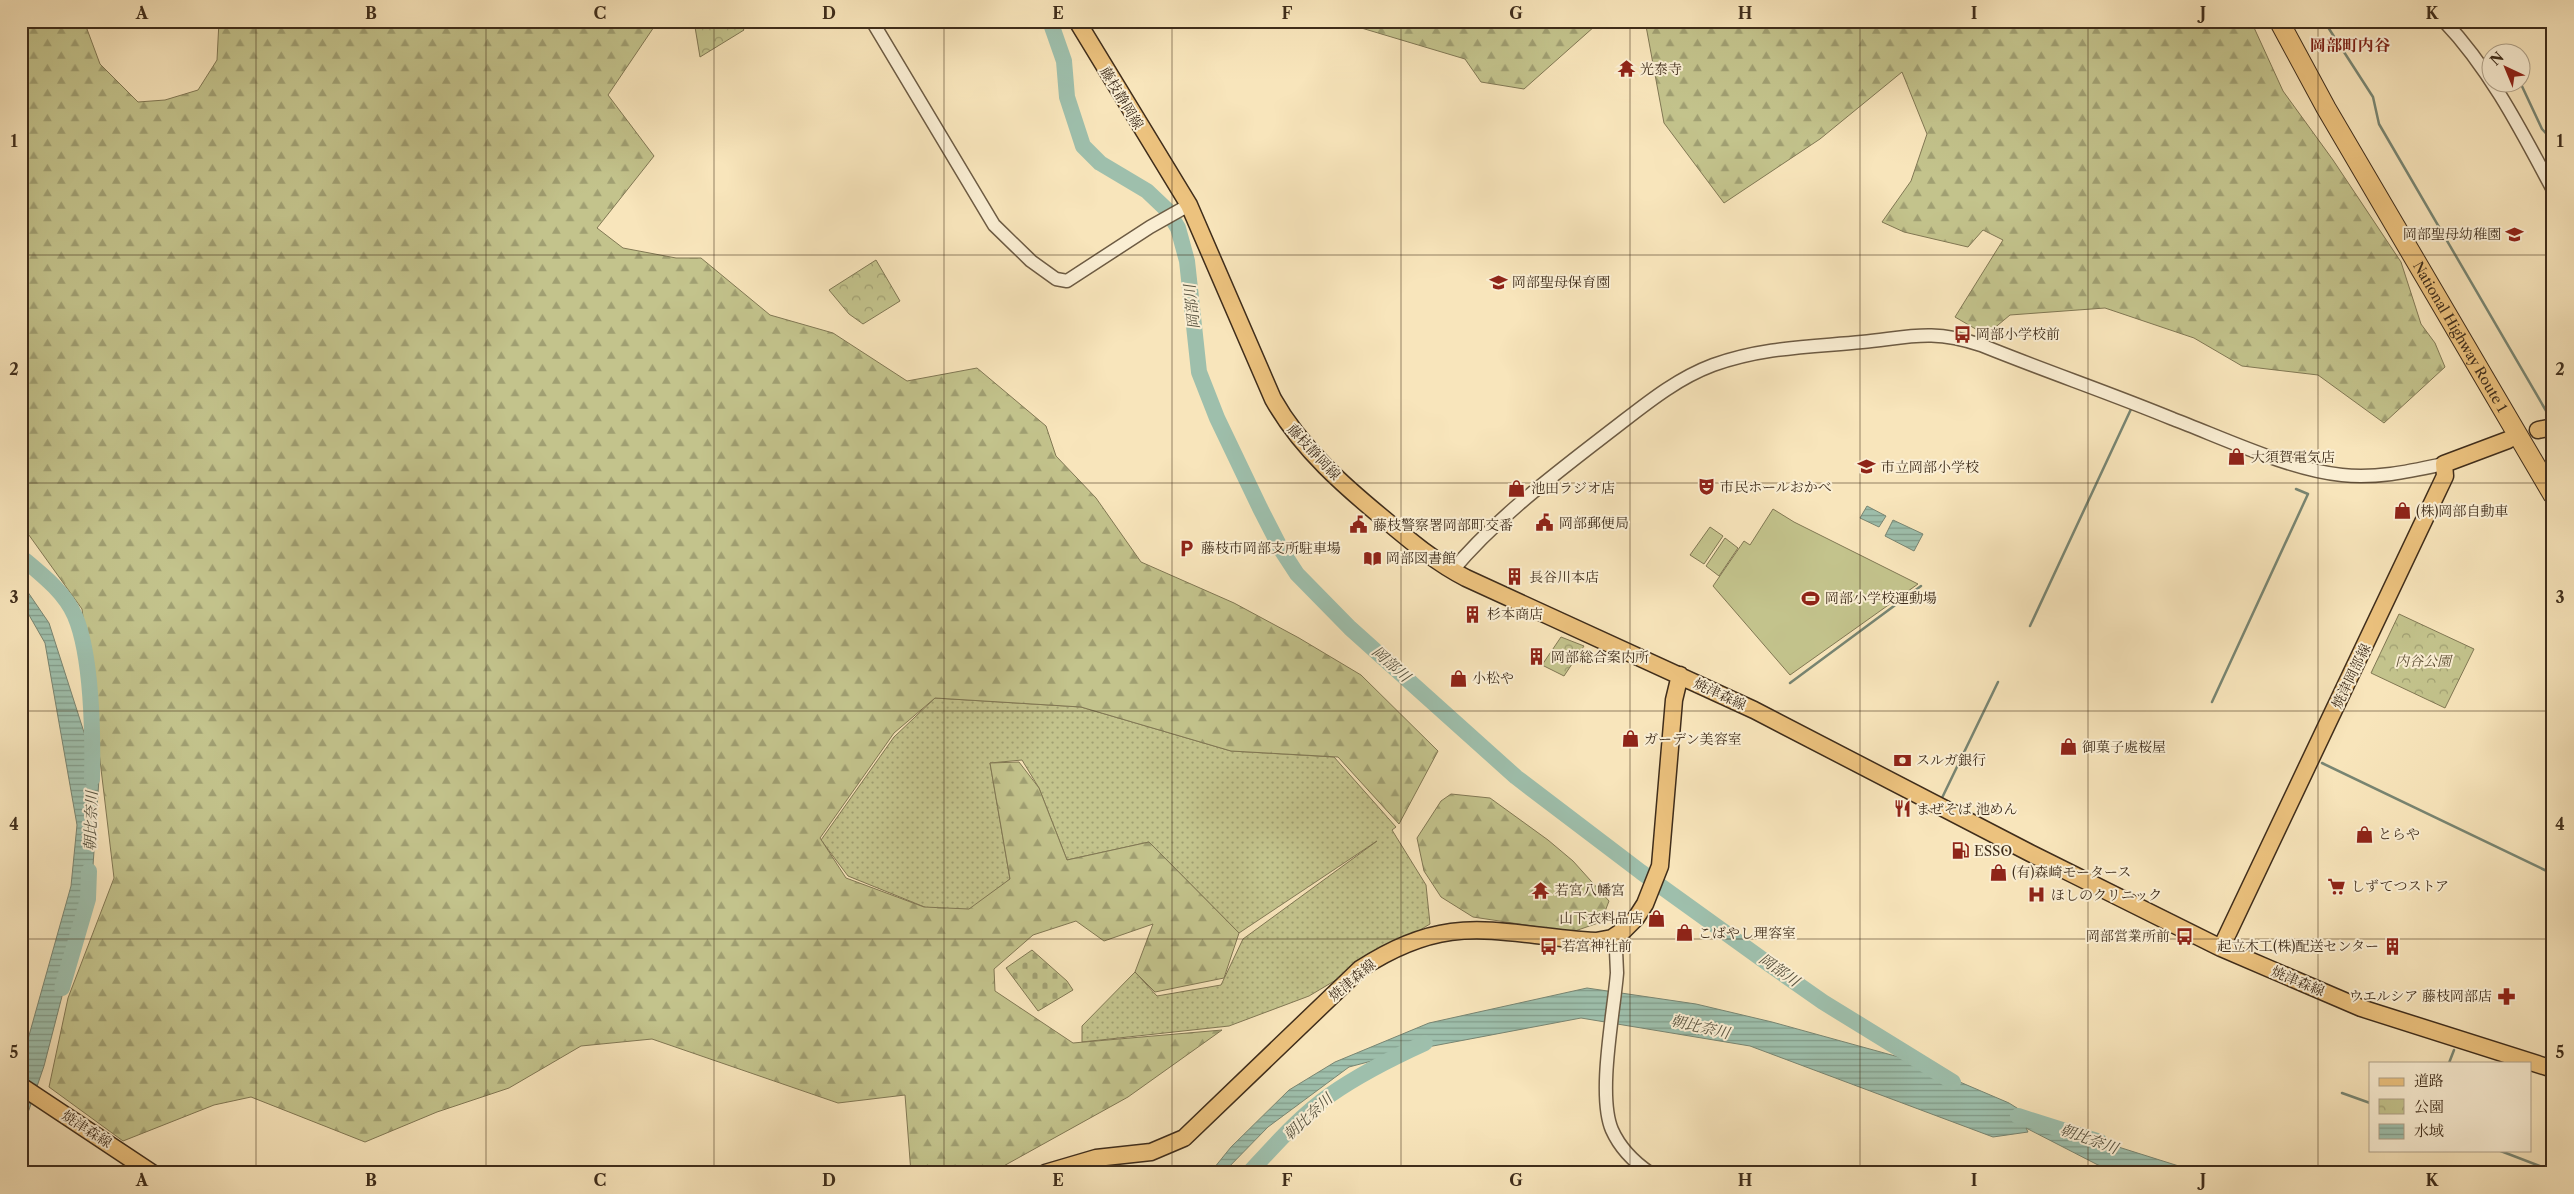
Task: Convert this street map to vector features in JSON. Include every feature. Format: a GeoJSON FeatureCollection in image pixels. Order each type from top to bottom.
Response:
{"type":"FeatureCollection","features":[{"type":"Feature","properties":{"kind":"highway","name":"National Highway Route 1"},"geometry":{"type":"LineString","coordinates":[[2279,21],[2326,108],[2553,495]]}},
{"type":"Feature","properties":{"kind":"highway","name":"National Highway Route 1"},"geometry":{"type":"LineString","coordinates":[[2293,21],[2553,473]]}},
{"type":"Feature","properties":{"kind":"main road","name":"藤枝静岡線"},"geometry":{"type":"LineString","coordinates":[[1077,21],[1184,208],[1272,399],[1291,429],[1310,452],[1362,501],[1412,542],[1452,571],[1680,675]]}},
{"type":"Feature","properties":{"kind":"main road"},"geometry":{"type":"LineString","coordinates":[[2444,464],[2508,440]]}},
{"type":"Feature","properties":{"kind":"main road","name":"焼津岡部線"},"geometry":{"type":"LineString","coordinates":[[2221,948],[2445,476],[2444,464]]}},
{"type":"Feature","properties":{"kind":"main road","name":"焼津森線"},"geometry":{"type":"LineString","coordinates":[[1045,1173],[1096,1158],[1150,1152],[1184,1138],[1360,969],[1387,951],[1419,938],[1469,929],[1596,941],[1612,938],[1624,930],[1636,918],[1647,898],[1660,866],[1674,700],[1680,675],[1797,731],[2030,853],[2221,948],[2361,1008],[2531,1062]]}},
{"type":"Feature","properties":{"kind":"main road","name":"焼津森線"},"geometry":{"type":"LineString","coordinates":[[2532,1062],[2553,1069]]}},
{"type":"Feature","properties":{"kind":"main road","name":"焼津森線"},"geometry":{"type":"LineString","coordinates":[[21,1086],[152,1173]]}},
{"type":"Feature","properties":{"kind":"street"},"geometry":{"type":"LineString","coordinates":[[872,21],[994,225],[1031,261],[1056,279],[1067,282],[1150,227],[1184,208]]}},
{"type":"Feature","properties":{"kind":"street"},"geometry":{"type":"LineString","coordinates":[[2444,21],[2474,58],[2515,122],[2553,190]]}},
{"type":"Feature","properties":{"kind":"street"},"geometry":{"type":"LineString","coordinates":[[1452,571],[1478,544],[1573,460],[1673,384],[1696,372],[1740,357],[1787,347],[1863,342],[1928,334],[1960,338],[2312,470],[2344,476],[2395,474],[2444,464]]}},
{"type":"Feature","properties":{"kind":"street"},"geometry":{"type":"LineString","coordinates":[[1612,938],[1617,960],[1617,980],[1609,1053],[1606,1108],[1611,1128],[1627,1153],[1650,1173]]}},
{"type":"Feature","properties":{"kind":"green space"},"geometry":{"type":"Polygon","coordinates":[[[21,21],[84,21],[100,64],[138,102],[165,100],[198,90],[217,60],[219,21],[658,21],[608,95],[654,156],[597,228],[623,248],[676,258],[701,258],[770,315],[833,333],[907,381],[977,368],[1046,426],[1056,456],[1096,498],[1141,562],[1234,603],[1299,638],[1361,675],[1438,751],[1399,824],[1338,757],[1231,751],[1081,707],[935,698],[894,733],[820,838],[846,878],[924,907],[969,909],[1010,879],[990,763],[1019,762],[1039,788],[1067,860],[1149,842],[1239,933],[1224,978],[1155,992],[1135,972],[1153,924],[1104,941],[1076,921],[1033,935],[994,969],[995,991],[1073,1043],[1222,1030],[1128,1097],[991,1173],[911,1173],[905,1095],[838,1103],[652,1039],[581,1046],[509,1088],[437,1112],[365,1142],[251,1097],[214,1105],[123,1141],[49,1087],[68,998],[114,878],[82,609],[21,524],[21,21]]]}},
{"type":"Feature","properties":{"kind":"green space"},"geometry":{"type":"Polygon","coordinates":[[[694,21],[738,21],[744,30],[700,57],[694,21]]]}},
{"type":"Feature","properties":{"kind":"green space"},"geometry":{"type":"Polygon","coordinates":[[[1338,21],[2251,21],[2283,91],[2333,160],[2401,262],[2421,324],[2435,343],[2445,367],[2384,423],[2318,375],[2242,366],[2194,338],[2105,308],[2010,315],[1986,335],[1955,317],[2003,240],[1983,230],[1968,247],[1904,232],[1882,222],[1911,181],[1927,134],[1902,72],[1820,139],[1724,203],[1664,123],[1646,26],[1634,23],[1595,26],[1524,89],[1481,82],[1465,59],[1338,21]]]}},
{"type":"Feature","properties":{"kind":"green space"},"geometry":{"type":"Polygon","coordinates":[[[876,260],[900,301],[863,324],[849,314],[829,290],[876,260]]]}},
{"type":"Feature","properties":{"kind":"green space","name":"岡部小学校運動場"},"geometry":{"type":"Polygon","coordinates":[[[1773,509],[1794,522],[1918,584],[1790,675],[1713,586],[1744,541],[1750,545],[1773,509]]]}},
{"type":"Feature","properties":{"kind":"green space"},"geometry":{"type":"Polygon","coordinates":[[[1710,527],[1723,536],[1704,564],[1690,555],[1710,527]]]}},
{"type":"Feature","properties":{"kind":"green space"},"geometry":{"type":"Polygon","coordinates":[[[1725,538],[1738,548],[1719,576],[1706,566],[1725,538]]]}},
{"type":"Feature","properties":{"kind":"green space","name":"内谷公園"},"geometry":{"type":"Polygon","coordinates":[[[2399,614],[2474,649],[2445,708],[2371,673],[2399,614]]]}},
{"type":"Feature","properties":{"kind":"green space"},"geometry":{"type":"Polygon","coordinates":[[[1561,637],[1584,646],[1564,676],[1542,665],[1561,637]]]}},
{"type":"Feature","properties":{"kind":"green space"},"geometry":{"type":"Polygon","coordinates":[[[935,698],[1081,707],[1231,751],[1334,757],[1396,827],[1392,830],[1426,885],[1430,924],[1309,996],[1229,1026],[1082,1042],[1082,1026],[1135,972],[1157,996],[1221,985],[1243,939],[1377,841],[1239,933],[1149,842],[1067,860],[1039,788],[1022,760],[990,763],[1010,879],[971,910],[927,908],[848,876],[821,840],[894,737],[935,698]]]}},
{"type":"Feature","properties":{"kind":"green space"},"geometry":{"type":"Polygon","coordinates":[[[1451,794],[1490,798],[1548,840],[1573,861],[1609,901],[1601,922],[1572,932],[1473,917],[1441,897],[1424,871],[1417,838],[1441,801],[1451,794]]]}},
{"type":"Feature","properties":{"kind":"green space"},"geometry":{"type":"Polygon","coordinates":[[[1032,950],[1067,981],[1073,990],[1038,1011],[1006,968],[1032,950]]]}},
{"type":"Feature","properties":{"kind":"water"},"geometry":{"type":"Polygon","coordinates":[[[1867,506],[1886,516],[1879,527],[1860,518],[1867,506]]]}},
{"type":"Feature","properties":{"kind":"water"},"geometry":{"type":"Polygon","coordinates":[[[1893,520],[1923,534],[1914,551],[1885,536],[1893,520]]]}},
{"type":"Feature","properties":{"kind":"water"},"geometry":{"type":"Polygon","coordinates":[[[21,582],[49,623],[99,779],[92,880],[44,1066],[21,1133],[21,1064],[71,886],[77,825],[45,643],[21,601],[21,582]]]}},
{"type":"Feature","properties":{"kind":"water"},"geometry":{"type":"Polygon","coordinates":[[[1587,988],[1696,1004],[1772,1022],[1906,1059],[2009,1103],[2039,1122],[2201,1173],[2119,1173],[2098,1165],[2026,1128],[2028,1132],[1993,1137],[1750,1046],[1581,1018],[1417,1049],[1349,1067],[1268,1127],[1223,1173],[1210,1173],[1231,1147],[1289,1090],[1335,1062],[1429,1023],[1587,988]]]}},
{"type":"Feature","properties":{"kind":"waterway","name":"岡部川"},"geometry":{"type":"LineString","coordinates":[[1050,21],[1064,61],[1067,97],[1083,146],[1100,163],[1147,191],[1167,210],[1178,228],[1187,261],[1199,372],[1217,418],[1260,508],[1282,551],[1297,574],[1350,628],[1516,777],[1641,872],[1823,1002],[1953,1082]]}},
{"type":"Feature","properties":{"kind":"waterway"},"geometry":{"type":"LineString","coordinates":[[2324,21],[2373,97],[2379,124],[2552,421]]}},
{"type":"Feature","properties":{"kind":"waterway"},"geometry":{"type":"LineString","coordinates":[[2525,92],[2542,129],[2553,141]]}},
{"type":"Feature","properties":{"kind":"waterway"},"geometry":{"type":"LineString","coordinates":[[2030,626],[2132,407]]}},
{"type":"Feature","properties":{"kind":"waterway"},"geometry":{"type":"LineString","coordinates":[[2212,702],[2308,494],[2296,489]]}},
{"type":"Feature","properties":{"kind":"waterway","name":"朝比奈川"},"geometry":{"type":"LineString","coordinates":[[21,557],[59,591],[71,607],[81,633],[90,696],[92,779]]}},
{"type":"Feature","properties":{"kind":"waterway"},"geometry":{"type":"LineString","coordinates":[[1790,683],[1921,586]]}},
{"type":"Feature","properties":{"kind":"waterway"},"geometry":{"type":"LineString","coordinates":[[1941,800],[1998,682]]}},
{"type":"Feature","properties":{"kind":"waterway"},"geometry":{"type":"LineString","coordinates":[[2322,763],[2553,874]]}},
{"type":"Feature","properties":{"kind":"waterway","name":"朝比奈川"},"geometry":{"type":"LineString","coordinates":[[62,988],[88,899],[89,871]]}},
{"type":"Feature","properties":{"kind":"waterway","name":"朝比奈川"},"geometry":{"type":"LineString","coordinates":[[1249,1173],[1319,1103],[1353,1080],[1400,1054],[1425,1043]]}},
{"type":"Feature","properties":{"kind":"waterway"},"geometry":{"type":"LineString","coordinates":[[2449,1062],[2454,1050]]}},
{"type":"Feature","properties":{"kind":"waterway"},"geometry":{"type":"LineString","coordinates":[[2342,1093],[2369,1103]]}},
{"type":"Feature","properties":{"kind":"waterway","name":"朝比奈川"},"geometry":{"type":"LineString","coordinates":[[2018,1116],[2100,1142]]}},
{"type":"Feature","properties":{"kind":"waterway"},"geometry":{"type":"LineString","coordinates":[[2503,1152],[2553,1171]]}},
{"type":"Feature","properties":{"kind":"place","name":"光泰寺"},"geometry":{"type":"Point","coordinates":[1626,69]}},
{"type":"Feature","properties":{"kind":"place","name":"岡部聖母幼稚園"},"geometry":{"type":"Point","coordinates":[2515,234]}},
{"type":"Feature","properties":{"kind":"place","name":"岡部聖母保育園"},"geometry":{"type":"Point","coordinates":[1498,282]}},
{"type":"Feature","properties":{"kind":"place","name":"岡部小学校前"},"geometry":{"type":"Point","coordinates":[1962,334]}},
{"type":"Feature","properties":{"kind":"place","name":"大須賀電気店"},"geometry":{"type":"Point","coordinates":[2237,457]}},
{"type":"Feature","properties":{"kind":"place","name":"市立岡部小学校"},"geometry":{"type":"Point","coordinates":[1867,467]}},
{"type":"Feature","properties":{"kind":"place","name":"市民ホールおかべ"},"geometry":{"type":"Point","coordinates":[1706,487]}},
{"type":"Feature","properties":{"kind":"place","name":"池田ラジオ店"},"geometry":{"type":"Point","coordinates":[1517,488]}},
{"type":"Feature","properties":{"kind":"place","name":"(株)岡部自動車"},"geometry":{"type":"Point","coordinates":[2402,511]}},
{"type":"Feature","properties":{"kind":"place","name":"岡部郵便局"},"geometry":{"type":"Point","coordinates":[1545,523]}},
{"type":"Feature","properties":{"kind":"place","name":"藤枝警察署岡部町交番"},"geometry":{"type":"Point","coordinates":[1359,525]}},
{"type":"Feature","properties":{"kind":"place","name":"藤枝市岡部支所駐車場"},"geometry":{"type":"Point","coordinates":[1187,548]}},
{"type":"Feature","properties":{"kind":"place","name":"岡部図書館"},"geometry":{"type":"Point","coordinates":[1372,558]}},
{"type":"Feature","properties":{"kind":"place","name":"長谷川本店"},"geometry":{"type":"Point","coordinates":[1515,577]}},
{"type":"Feature","properties":{"kind":"place","name":"岡部小学校運動場"},"geometry":{"type":"Point","coordinates":[1811,598]}},
{"type":"Feature","properties":{"kind":"place","name":"杉本商店"},"geometry":{"type":"Point","coordinates":[1473,614]}},
{"type":"Feature","properties":{"kind":"place","name":"岡部総合案内所"},"geometry":{"type":"Point","coordinates":[1537,657]}},
{"type":"Feature","properties":{"kind":"place","name":"小松や"},"geometry":{"type":"Point","coordinates":[1458,678]}},
{"type":"Feature","properties":{"kind":"place","name":"ガーデン美容室"},"geometry":{"type":"Point","coordinates":[1630,739]}},
{"type":"Feature","properties":{"kind":"place","name":"御菓子處桜屋"},"geometry":{"type":"Point","coordinates":[2068,747]}},
{"type":"Feature","properties":{"kind":"place","name":"スルガ銀行"},"geometry":{"type":"Point","coordinates":[1902,760]}},
{"type":"Feature","properties":{"kind":"place","name":"まぜそば 池めん"},"geometry":{"type":"Point","coordinates":[1902,809]}},
{"type":"Feature","properties":{"kind":"place","name":"とらや"},"geometry":{"type":"Point","coordinates":[2364,834]}},
{"type":"Feature","properties":{"kind":"place","name":"ESSO"},"geometry":{"type":"Point","coordinates":[1960,851]}},
{"type":"Feature","properties":{"kind":"place","name":"(有)森崎モータース"},"geometry":{"type":"Point","coordinates":[1998,872]}},
{"type":"Feature","properties":{"kind":"place","name":"しずてつストア"},"geometry":{"type":"Point","coordinates":[2337,886]}},
{"type":"Feature","properties":{"kind":"place","name":"若宮八幡宮"},"geometry":{"type":"Point","coordinates":[1541,890]}},
{"type":"Feature","properties":{"kind":"place","name":"ほしのクリニック"},"geometry":{"type":"Point","coordinates":[2037,895]}},
{"type":"Feature","properties":{"kind":"place","name":"山下衣料品店"},"geometry":{"type":"Point","coordinates":[1657,918]}},
{"type":"Feature","properties":{"kind":"place","name":"こばやし理容室"},"geometry":{"type":"Point","coordinates":[1684,933]}},
{"type":"Feature","properties":{"kind":"place","name":"岡部営業所前"},"geometry":{"type":"Point","coordinates":[2184,936]}},
{"type":"Feature","properties":{"kind":"place","name":"若宮神社前"},"geometry":{"type":"Point","coordinates":[1548,946]}},
{"type":"Feature","properties":{"kind":"place","name":"起立木工(株)配送センター"},"geometry":{"type":"Point","coordinates":[2393,946]}},
{"type":"Feature","properties":{"kind":"place","name":"ウエルシア 藤枝岡部店"},"geometry":{"type":"Point","coordinates":[2506,996]}},
{"type":"Feature","properties":{"kind":"district","name":"岡部町内谷"},"geometry":{"type":"Point","coordinates":[2350,45]}}]}
